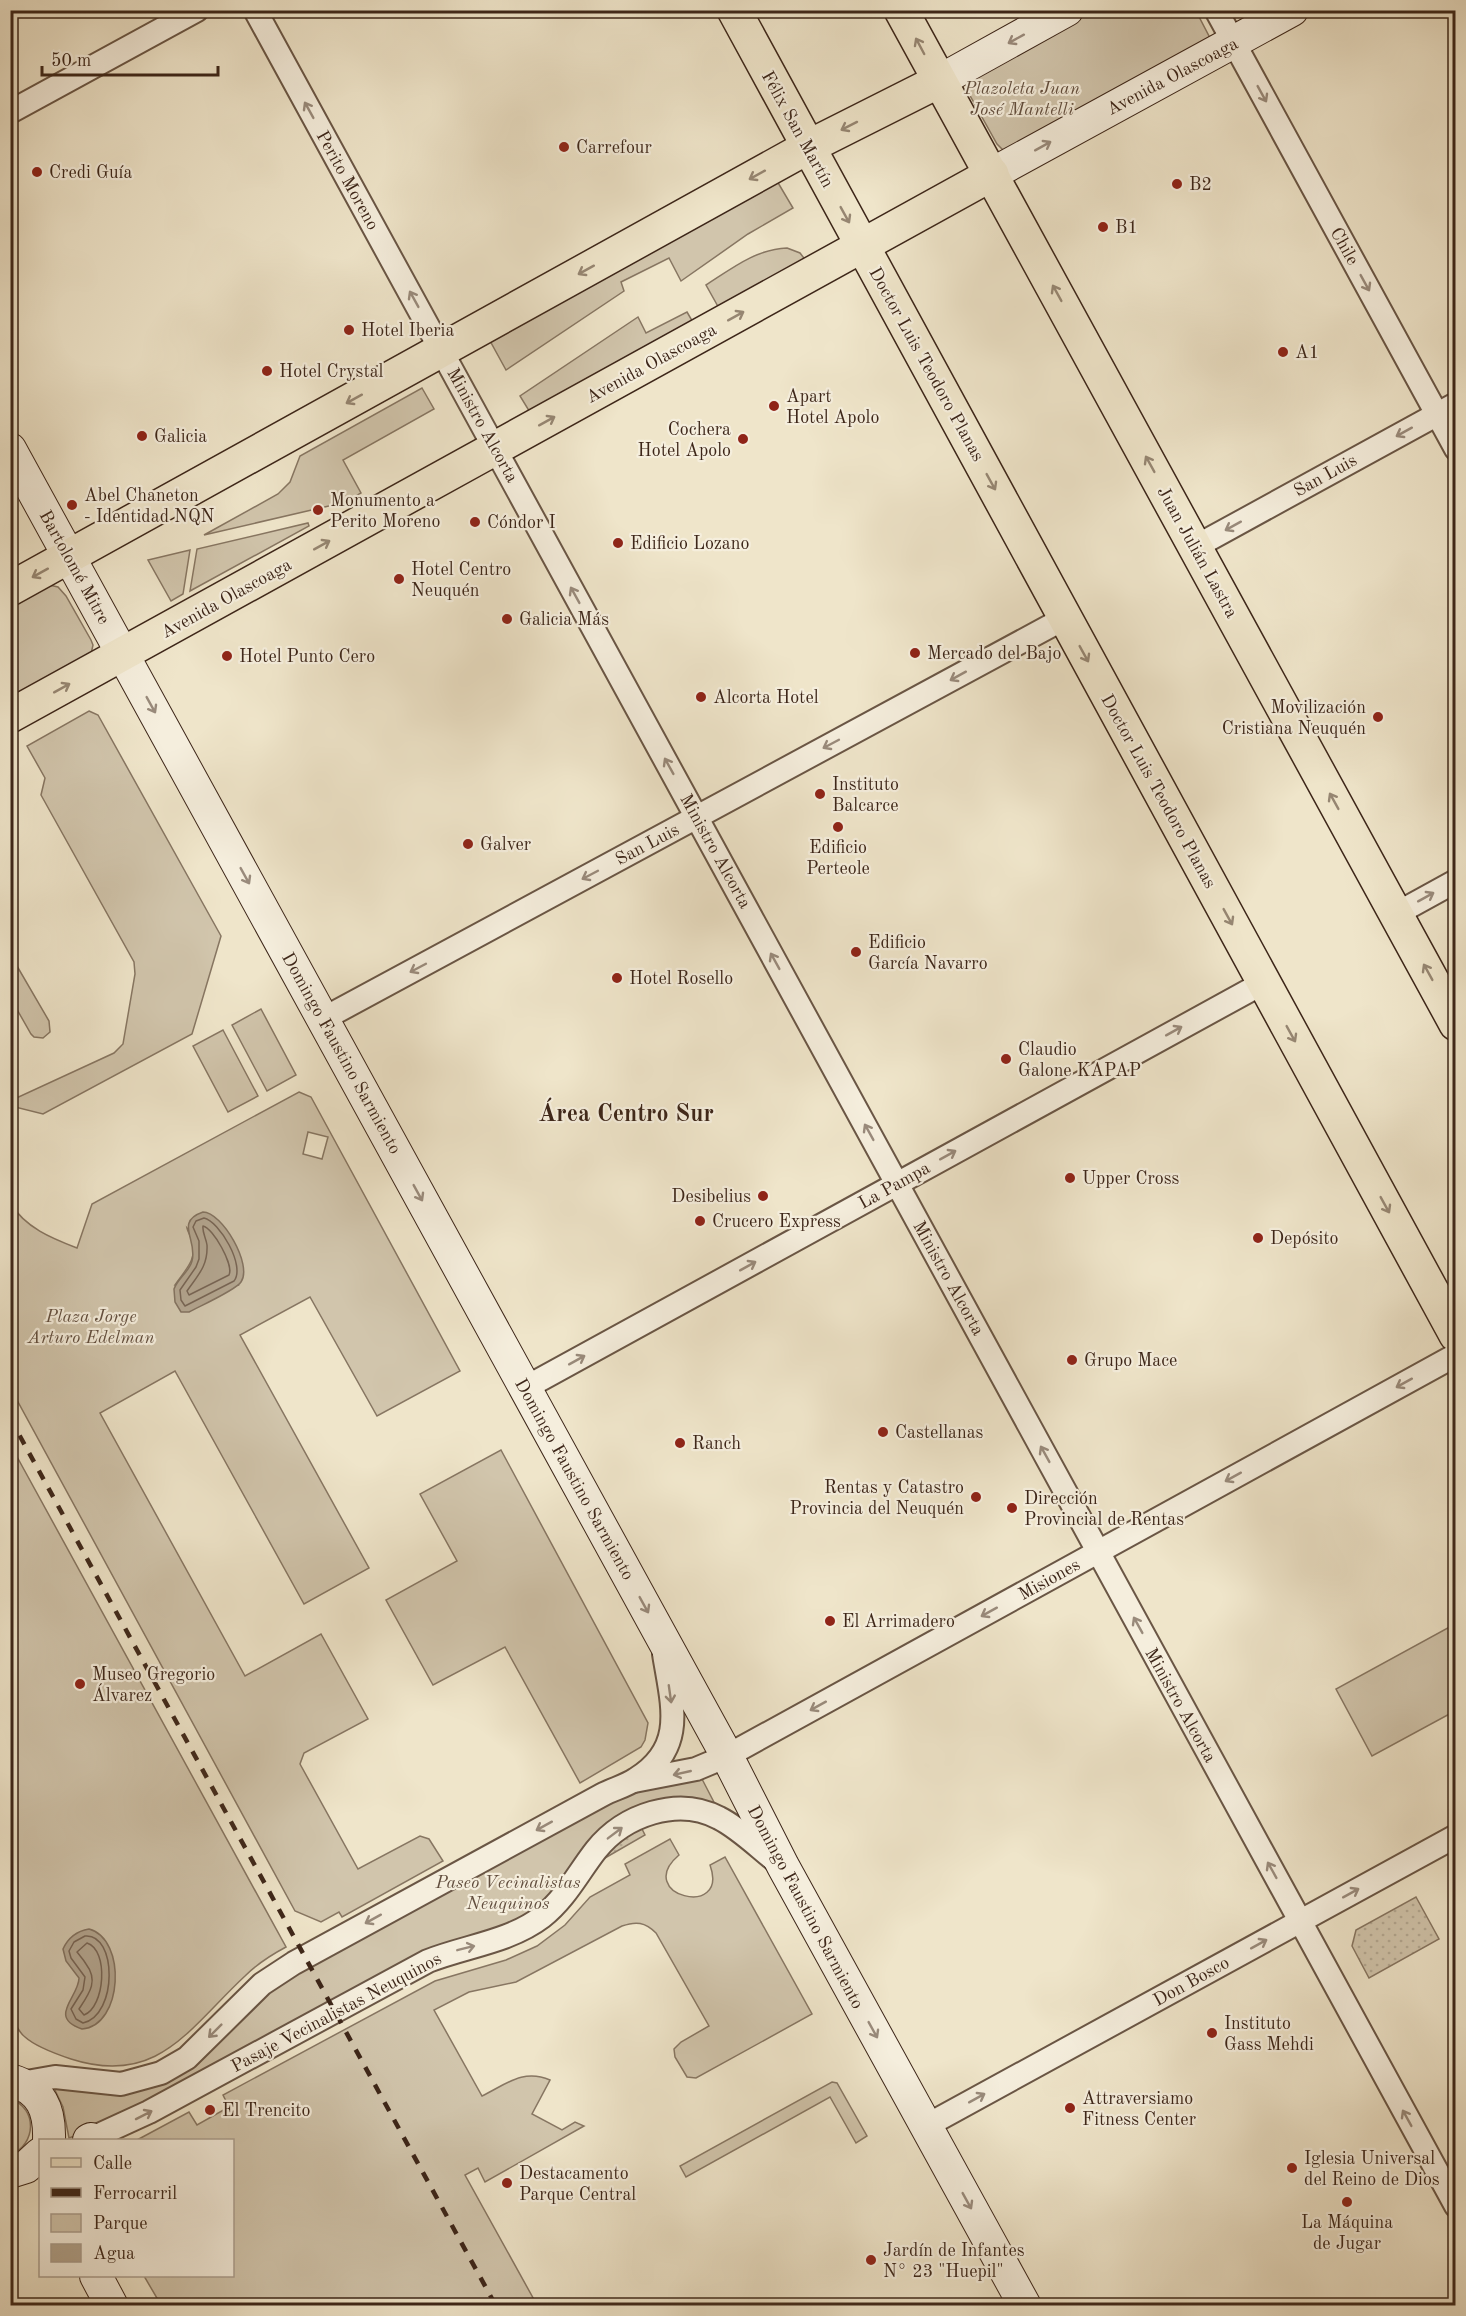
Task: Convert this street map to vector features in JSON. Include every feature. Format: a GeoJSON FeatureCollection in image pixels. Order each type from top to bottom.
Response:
{"type":"FeatureCollection","features":[{"type":"Feature","properties":{"kind":"main road","name":"Félix San Martín"},"geometry":{"type":"LineString","coordinates":[[734,10],[863,247]]}},
{"type":"Feature","properties":{"kind":"main road","name":"Juan Julián Lastra"},"geometry":{"type":"LineString","coordinates":[[901,10],[1455,1024]]}},
{"type":"Feature","properties":{"kind":"main road"},"geometry":{"type":"LineString","coordinates":[[10,589],[808,147],[939,81],[1067,10]]}},
{"type":"Feature","properties":{"kind":"main road","name":"Avenida Olascoaga"},"geometry":{"type":"LineString","coordinates":[[10,716],[1292,10]]}},
{"type":"Feature","properties":{"kind":"main road","name":"Doctor Luis Teodoro Planas"},"geometry":{"type":"LineString","coordinates":[[863,247],[1455,1335]]}},
{"type":"Feature","properties":{"kind":"main road","name":"Bartolomé Mitre"},"geometry":{"type":"LineString","coordinates":[[10,448],[123,654]]}},
{"type":"Feature","properties":{"kind":"main road","name":"Domingo Faustino Sarmiento"},"geometry":{"type":"LineString","coordinates":[[123,654],[727,1756],[783,1866],[1025,2306]]}},
{"type":"Feature","properties":{"kind":"main road"},"geometry":{"type":"LineString","coordinates":[[16,2081],[30,2088],[43,2103],[48,2116],[41,2139]]}},
{"type":"Feature","properties":{"kind":"main road"},"geometry":{"type":"LineString","coordinates":[[97,2277],[112,2306]]}},
{"type":"Feature","properties":{"kind":"street"},"geometry":{"type":"LineString","coordinates":[[10,112],[197,10]]}},
{"type":"Feature","properties":{"kind":"street","name":"Perito Moreno"},"geometry":{"type":"LineString","coordinates":[[255,10],[442,350]]}},
{"type":"Feature","properties":{"kind":"street","name":"Chile"},"geometry":{"type":"LineString","coordinates":[[1216,10],[1446,409],[1455,449]]}},
{"type":"Feature","properties":{"kind":"street","name":"Ministro Alcorta"},"geometry":{"type":"LineString","coordinates":[[442,350],[1455,2206]]}},
{"type":"Feature","properties":{"kind":"street","name":"San Luis"},"geometry":{"type":"LineString","coordinates":[[1195,547],[1446,409]]}},
{"type":"Feature","properties":{"kind":"street","name":"San Luis"},"geometry":{"type":"LineString","coordinates":[[323,1019],[1065,618]]}},
{"type":"Feature","properties":{"kind":"street"},"geometry":{"type":"LineString","coordinates":[[1396,914],[1455,881]]}},
{"type":"Feature","properties":{"kind":"street","name":"La Pampa"},"geometry":{"type":"LineString","coordinates":[[525,1388],[1263,983]]}},
{"type":"Feature","properties":{"kind":"street","name":"Misiones"},"geometry":{"type":"LineString","coordinates":[[634,1781],[696,1769],[727,1756],[1455,1355]]}},
{"type":"Feature","properties":{"kind":"street","name":"Pasaje Vecinalistas Neuquinos"},"geometry":{"type":"LineString","coordinates":[[16,2081],[56,2077],[121,2084],[161,2073],[188,2058],[262,1984],[294,1963],[602,1795],[634,1781],[666,1752],[672,1733],[673,1712],[661,1636]]}},
{"type":"Feature","properties":{"kind":"street","name":"Pasaje Vecinalistas Neuquinos"},"geometry":{"type":"LineString","coordinates":[[91,2139],[149,2112],[428,1961],[506,1937],[525,1928],[544,1915],[562,1898],[597,1850],[611,1835],[650,1813],[678,1808],[706,1812],[722,1819],[783,1866]]}},
{"type":"Feature","properties":{"kind":"street","name":"Don Bosco"},"geometry":{"type":"LineString","coordinates":[[926,2126],[1455,1836]]}},
{"type":"Feature","properties":{"kind":"green space","name":"Plazoleta Juan José Mantelli"},"geometry":{"type":"Polygon","coordinates":[[[1092,11],[1196,11],[1210,38],[1004,151],[997,144],[968,92],[966,84],[974,75],[1092,11]]]}},
{"type":"Feature","properties":{"kind":"green space"},"geometry":{"type":"Polygon","coordinates":[[[777,181],[793,208],[748,234],[681,281],[669,258],[621,282],[624,291],[506,370],[489,339],[777,181]]]}},
{"type":"Feature","properties":{"kind":"green space"},"geometry":{"type":"Polygon","coordinates":[[[787,248],[800,253],[807,262],[720,310],[706,285],[754,256],[787,248]]]}},
{"type":"Feature","properties":{"kind":"green space"},"geometry":{"type":"Polygon","coordinates":[[[687,312],[694,324],[531,414],[520,396],[638,317],[646,333],[687,312]]]}},
{"type":"Feature","properties":{"kind":"green space"},"geometry":{"type":"Polygon","coordinates":[[[422,388],[434,409],[343,460],[361,493],[346,502],[204,535],[278,494],[290,482],[300,456],[422,388]]]}},
{"type":"Feature","properties":{"kind":"green space"},"geometry":{"type":"Polygon","coordinates":[[[308,523],[309,526],[190,591],[197,549],[308,523]]]}},
{"type":"Feature","properties":{"kind":"green space"},"geometry":{"type":"Polygon","coordinates":[[[190,550],[183,594],[171,601],[148,560],[190,550]]]}},
{"type":"Feature","properties":{"kind":"green space"},"geometry":{"type":"Polygon","coordinates":[[[49,585],[58,587],[66,596],[91,640],[93,645],[91,654],[11,700],[11,604],[49,585]]]}},
{"type":"Feature","properties":{"kind":"green space"},"geometry":{"type":"Polygon","coordinates":[[[89,711],[98,715],[221,936],[192,1034],[43,1114],[11,1106],[12,1100],[114,1053],[123,1044],[135,974],[134,962],[41,795],[45,778],[27,746],[89,711]]]}},
{"type":"Feature","properties":{"kind":"green space"},"geometry":{"type":"Polygon","coordinates":[[[10,954],[49,1021],[50,1032],[43,1038],[34,1037],[31,1034],[11,999],[10,954]]]}},
{"type":"Feature","properties":{"kind":"green space"},"geometry":{"type":"Polygon","coordinates":[[[261,1009],[296,1075],[267,1091],[232,1025],[261,1009]]]}},
{"type":"Feature","properties":{"kind":"green space"},"geometry":{"type":"Polygon","coordinates":[[[223,1030],[258,1096],[228,1112],[193,1046],[223,1030]]]}},
{"type":"Feature","properties":{"kind":"green space","name":"Plaza Jorge Arturo Edelman"},"geometry":{"type":"Polygon","coordinates":[[[299,1092],[311,1097],[460,1371],[377,1416],[310,1297],[240,1335],[369,1568],[304,1604],[175,1371],[100,1413],[245,1676],[321,1634],[368,1719],[304,1753],[300,1764],[358,1869],[420,1836],[429,1839],[443,1861],[342,1917],[339,1912],[321,1922],[295,1911],[11,1389],[10,1203],[31,1226],[77,1248],[92,1204],[299,1092]],[[308,1132],[303,1154],[322,1159],[328,1137],[308,1132]],[[187,1228],[192,1241],[192,1260],[175,1285],[238,1285],[187,1228]]]}},
{"type":"Feature","properties":{"kind":"green space"},"geometry":{"type":"Polygon","coordinates":[[[10,1444],[286,1947],[264,1960],[250,1972],[170,2047],[150,2059],[127,2065],[101,2066],[46,2050],[23,2035],[11,2014],[10,1444]]]}},
{"type":"Feature","properties":{"kind":"green space"},"geometry":{"type":"Polygon","coordinates":[[[501,1450],[648,1723],[645,1740],[641,1747],[580,1783],[505,1647],[433,1685],[386,1600],[457,1561],[420,1494],[501,1450]]]}},
{"type":"Feature","properties":{"kind":"green space"},"geometry":{"type":"Polygon","coordinates":[[[1455,1624],[1455,1711],[1372,1756],[1336,1689],[1455,1624]]]}},
{"type":"Feature","properties":{"kind":"green space","name":"Paseo Vecinalistas Neuquinos"},"geometry":{"type":"Polygon","coordinates":[[[702,1779],[717,1808],[667,1801],[543,1906],[121,2119],[69,2138],[63,2107],[53,2086],[122,2088],[269,1989],[621,1797],[647,1788],[702,1779]]]}},
{"type":"Feature","properties":{"kind":"green space"},"geometry":{"type":"Polygon","coordinates":[[[640,1825],[645,1835],[598,1862],[606,1851],[640,1825]]]}},
{"type":"Feature","properties":{"kind":"green space"},"geometry":{"type":"Polygon","coordinates":[[[670,1839],[679,1855],[668,1869],[667,1881],[673,1890],[684,1896],[697,1897],[707,1892],[712,1882],[710,1865],[725,1857],[812,2014],[696,2078],[687,2077],[675,2057],[674,2049],[681,2042],[709,2026],[656,1933],[636,1923],[622,1926],[516,1982],[469,1992],[434,2010],[482,2096],[514,2079],[540,2077],[550,2080],[532,2114],[562,2130],[575,2122],[584,2126],[485,2182],[478,2168],[465,2175],[537,2305],[161,2305],[145,2277],[234,2277],[234,2139],[139,2139],[189,2112],[197,2125],[229,2107],[223,2095],[435,1981],[506,1960],[537,1946],[565,1925],[590,1897],[630,1875],[625,1864],[670,1839]]]}},
{"type":"Feature","properties":{"kind":"green space"},"geometry":{"type":"Polygon","coordinates":[[[1416,1897],[1439,1939],[1369,1978],[1352,1946],[1356,1930],[1416,1897]]]}},
{"type":"Feature","properties":{"kind":"green space"},"geometry":{"type":"Polygon","coordinates":[[[832,2082],[837,2083],[867,2136],[856,2143],[830,2097],[686,2177],[680,2166],[832,2082]]]}},
{"type":"Feature","properties":{"kind":"green space"},"geometry":{"type":"Polygon","coordinates":[[[11,2099],[26,2110],[30,2127],[25,2143],[11,2155],[11,2099]]]}},
{"type":"Feature","properties":{"kind":"water"},"geometry":{"type":"Polygon","coordinates":[[[203,1212],[211,1214],[227,1230],[239,1252],[244,1274],[241,1282],[232,1289],[189,1312],[181,1312],[175,1302],[174,1289],[192,1261],[193,1253],[188,1226],[194,1216],[203,1212]]]}},
{"type":"Feature","properties":{"kind":"water"},"geometry":{"type":"Polygon","coordinates":[[[89,1929],[101,1936],[110,1948],[115,1982],[106,2014],[96,2024],[82,2029],[67,2019],[67,2006],[78,1985],[79,1978],[66,1961],[63,1949],[73,1936],[89,1929]]]}},
{"type":"Feature","properties":{"kind":"railway"},"geometry":{"type":"LineString","coordinates":[[10,1418],[496,2306]]}},
{"type":"Feature","properties":{"kind":"place","name":"Carrefour"},"geometry":{"type":"Point","coordinates":[564,147]}},
{"type":"Feature","properties":{"kind":"place","name":"Credi Guía"},"geometry":{"type":"Point","coordinates":[37,172]}},
{"type":"Feature","properties":{"kind":"place","name":"B2"},"geometry":{"type":"Point","coordinates":[1177,184]}},
{"type":"Feature","properties":{"kind":"place","name":"B1"},"geometry":{"type":"Point","coordinates":[1103,227]}},
{"type":"Feature","properties":{"kind":"place","name":"Hotel Iberia"},"geometry":{"type":"Point","coordinates":[349,330]}},
{"type":"Feature","properties":{"kind":"place","name":"A1"},"geometry":{"type":"Point","coordinates":[1283,352]}},
{"type":"Feature","properties":{"kind":"place","name":"Hotel Crystal"},"geometry":{"type":"Point","coordinates":[267,371]}},
{"type":"Feature","properties":{"kind":"place","name":"Apart Hotel Apolo"},"geometry":{"type":"Point","coordinates":[774,406]}},
{"type":"Feature","properties":{"kind":"place","name":"Galicia"},"geometry":{"type":"Point","coordinates":[142,436]}},
{"type":"Feature","properties":{"kind":"place","name":"Cochera Hotel Apolo"},"geometry":{"type":"Point","coordinates":[743,439]}},
{"type":"Feature","properties":{"kind":"place","name":"Abel Chaneton - Identidad NQN"},"geometry":{"type":"Point","coordinates":[72,505]}},
{"type":"Feature","properties":{"kind":"place","name":"Monumento a Perito Moreno"},"geometry":{"type":"Point","coordinates":[318,510]}},
{"type":"Feature","properties":{"kind":"place","name":"Cóndor I"},"geometry":{"type":"Point","coordinates":[475,522]}},
{"type":"Feature","properties":{"kind":"place","name":"Edificio Lozano"},"geometry":{"type":"Point","coordinates":[618,543]}},
{"type":"Feature","properties":{"kind":"place","name":"Hotel Centro Neuquén"},"geometry":{"type":"Point","coordinates":[399,579]}},
{"type":"Feature","properties":{"kind":"place","name":"Galicia Más"},"geometry":{"type":"Point","coordinates":[507,619]}},
{"type":"Feature","properties":{"kind":"place","name":"Mercado del Bajo"},"geometry":{"type":"Point","coordinates":[915,653]}},
{"type":"Feature","properties":{"kind":"place","name":"Hotel Punto Cero"},"geometry":{"type":"Point","coordinates":[227,656]}},
{"type":"Feature","properties":{"kind":"place","name":"Alcorta Hotel"},"geometry":{"type":"Point","coordinates":[701,697]}},
{"type":"Feature","properties":{"kind":"place","name":"Movilización Cristiana Neuquén"},"geometry":{"type":"Point","coordinates":[1378,717]}},
{"type":"Feature","properties":{"kind":"place","name":"Instituto Balcarce"},"geometry":{"type":"Point","coordinates":[820,794]}},
{"type":"Feature","properties":{"kind":"place","name":"Edificio Perteole"},"geometry":{"type":"Point","coordinates":[838,827]}},
{"type":"Feature","properties":{"kind":"place","name":"Galver"},"geometry":{"type":"Point","coordinates":[468,844]}},
{"type":"Feature","properties":{"kind":"place","name":"Edificio García Navarro"},"geometry":{"type":"Point","coordinates":[856,952]}},
{"type":"Feature","properties":{"kind":"place","name":"Hotel Rosello"},"geometry":{"type":"Point","coordinates":[617,978]}},
{"type":"Feature","properties":{"kind":"place","name":"Claudio Galone KAPAP"},"geometry":{"type":"Point","coordinates":[1006,1059]}},
{"type":"Feature","properties":{"kind":"place","name":"Upper Cross"},"geometry":{"type":"Point","coordinates":[1070,1178]}},
{"type":"Feature","properties":{"kind":"place","name":"Desibelius"},"geometry":{"type":"Point","coordinates":[763,1196]}},
{"type":"Feature","properties":{"kind":"place","name":"Crucero Express"},"geometry":{"type":"Point","coordinates":[700,1221]}},
{"type":"Feature","properties":{"kind":"place","name":"Depósito"},"geometry":{"type":"Point","coordinates":[1258,1238]}},
{"type":"Feature","properties":{"kind":"place","name":"Grupo Mace"},"geometry":{"type":"Point","coordinates":[1072,1360]}},
{"type":"Feature","properties":{"kind":"place","name":"Castellanas"},"geometry":{"type":"Point","coordinates":[883,1432]}},
{"type":"Feature","properties":{"kind":"place","name":"Ranch"},"geometry":{"type":"Point","coordinates":[680,1443]}},
{"type":"Feature","properties":{"kind":"place","name":"Rentas y Catastro Provincia del Neuquén"},"geometry":{"type":"Point","coordinates":[976,1497]}},
{"type":"Feature","properties":{"kind":"place","name":"Dirección Provincial de Rentas"},"geometry":{"type":"Point","coordinates":[1012,1508]}},
{"type":"Feature","properties":{"kind":"place","name":"El Arrimadero"},"geometry":{"type":"Point","coordinates":[830,1621]}},
{"type":"Feature","properties":{"kind":"place","name":"Museo Gregorio Álvarez"},"geometry":{"type":"Point","coordinates":[80,1684]}},
{"type":"Feature","properties":{"kind":"place","name":"Instituto Gass Mehdi"},"geometry":{"type":"Point","coordinates":[1212,2033]}},
{"type":"Feature","properties":{"kind":"place","name":"Attraversiamo Fitness Center"},"geometry":{"type":"Point","coordinates":[1070,2108]}},
{"type":"Feature","properties":{"kind":"place","name":"El Trencito"},"geometry":{"type":"Point","coordinates":[210,2110]}},
{"type":"Feature","properties":{"kind":"place","name":"Iglesia Universal del Reino de Dios"},"geometry":{"type":"Point","coordinates":[1292,2168]}},
{"type":"Feature","properties":{"kind":"place","name":"Destacamento Parque Central"},"geometry":{"type":"Point","coordinates":[507,2183]}},
{"type":"Feature","properties":{"kind":"place","name":"La Máquina de Jugar"},"geometry":{"type":"Point","coordinates":[1347,2202]}},
{"type":"Feature","properties":{"kind":"place","name":"Jardín de Infantes N° 23 \"Huepil\""},"geometry":{"type":"Point","coordinates":[871,2260]}},
{"type":"Feature","properties":{"kind":"district","name":"Área Centro Sur"},"geometry":{"type":"Point","coordinates":[626,1113]}}]}
